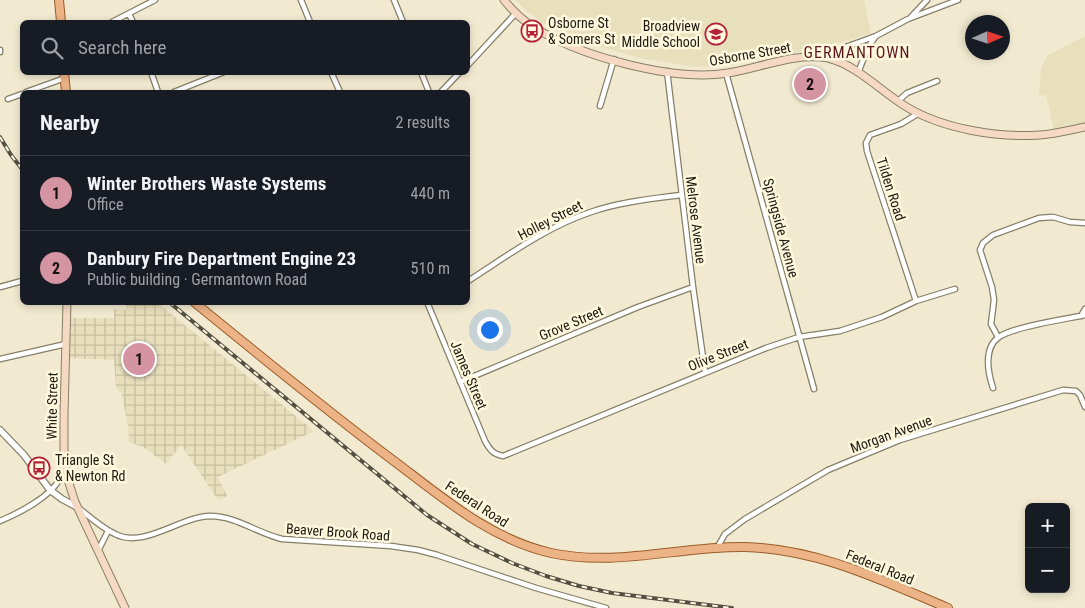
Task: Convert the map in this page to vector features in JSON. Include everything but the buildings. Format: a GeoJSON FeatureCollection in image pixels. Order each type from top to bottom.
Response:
{"type":"FeatureCollection","features":[{"type":"Feature","properties":{"kind":"main road"},"geometry":{"type":"LineString","coordinates":[[59,0],[61,20]]}},
{"type":"Feature","properties":{"kind":"main road","name":"Osborne Street"},"geometry":{"type":"LineString","coordinates":[[504,0],[530,25],[568,45],[614,59],[666,71],[704,75],[726,73],[808,57],[829,58]]}},
{"type":"Feature","properties":{"kind":"main road"},"geometry":{"type":"LineString","coordinates":[[829,58],[846,65],[919,114],[958,126],[1000,134],[1023,136],[1042,135],[1085,127]]}},
{"type":"Feature","properties":{"kind":"main road"},"geometry":{"type":"LineString","coordinates":[[64,75],[66,90]]}},
{"type":"Feature","properties":{"kind":"main road","name":"White Street"},"geometry":{"type":"LineString","coordinates":[[67,305],[64,460],[68,480],[78,507],[125,608]]}},
{"type":"Feature","properties":{"kind":"main road","name":"Federal Road"},"geometry":{"type":"LineString","coordinates":[[198,305],[372,444],[473,520],[523,545],[576,557],[604,559],[717,548],[771,549],[802,553],[857,570],[948,608]]}},
{"type":"Feature","properties":{"kind":"street"},"geometry":{"type":"LineString","coordinates":[[116,20],[155,0]]}},
{"type":"Feature","properties":{"kind":"street"},"geometry":{"type":"LineString","coordinates":[[301,0],[309,20]]}},
{"type":"Feature","properties":{"kind":"street"},"geometry":{"type":"LineString","coordinates":[[394,0],[402,20]]}},
{"type":"Feature","properties":{"kind":"street"},"geometry":{"type":"LineString","coordinates":[[908,19],[927,0]]}},
{"type":"Feature","properties":{"kind":"street"},"geometry":{"type":"LineString","coordinates":[[829,58],[842,48],[876,36],[908,19],[958,0]]}},
{"type":"Feature","properties":{"kind":"street"},"geometry":{"type":"LineString","coordinates":[[470,62],[516,13]]}},
{"type":"Feature","properties":{"kind":"street"},"geometry":{"type":"LineString","coordinates":[[130,14],[132,20]]}},
{"type":"Feature","properties":{"kind":"street"},"geometry":{"type":"LineString","coordinates":[[858,73],[868,47],[876,36]]}},
{"type":"Feature","properties":{"kind":"street"},"geometry":{"type":"LineString","coordinates":[[600,106],[614,59]]}},
{"type":"Feature","properties":{"kind":"street","name":"Melrose Avenue"},"geometry":{"type":"LineString","coordinates":[[666,71],[705,372]]}},
{"type":"Feature","properties":{"kind":"street","name":"Springside Avenue"},"geometry":{"type":"LineString","coordinates":[[726,73],[814,389]]}},
{"type":"Feature","properties":{"kind":"street"},"geometry":{"type":"LineString","coordinates":[[31,90],[64,75]]}},
{"type":"Feature","properties":{"kind":"street"},"geometry":{"type":"LineString","coordinates":[[152,75],[157,90]]}},
{"type":"Feature","properties":{"kind":"street"},"geometry":{"type":"LineString","coordinates":[[179,90],[216,75]]}},
{"type":"Feature","properties":{"kind":"street"},"geometry":{"type":"LineString","coordinates":[[332,75],[339,90]]}},
{"type":"Feature","properties":{"kind":"street"},"geometry":{"type":"LineString","coordinates":[[423,75],[427,90]]}},
{"type":"Feature","properties":{"kind":"street"},"geometry":{"type":"LineString","coordinates":[[443,90],[457,75]]}},
{"type":"Feature","properties":{"kind":"street"},"geometry":{"type":"LineString","coordinates":[[898,101],[907,94],[937,81]]}},
{"type":"Feature","properties":{"kind":"street"},"geometry":{"type":"LineString","coordinates":[[8,99],[20,94]]}},
{"type":"Feature","properties":{"kind":"street","name":"Tilden Road"},"geometry":{"type":"LineString","coordinates":[[916,301],[870,160],[866,142],[870,136],[901,124],[919,114]]}},
{"type":"Feature","properties":{"kind":"street","name":"Holley Street"},"geometry":{"type":"LineString","coordinates":[[470,280],[563,223],[590,212],[620,204],[681,195]]}},
{"type":"Feature","properties":{"kind":"street"},"geometry":{"type":"LineString","coordinates":[[998,337],[991,324],[994,300],[980,250],[983,242],[993,235],[1039,218],[1053,217],[1070,222],[1085,223]]}},
{"type":"Feature","properties":{"kind":"street"},"geometry":{"type":"LineString","coordinates":[[0,287],[20,282]]}},
{"type":"Feature","properties":{"kind":"street","name":"Grove Street"},"geometry":{"type":"LineString","coordinates":[[460,382],[638,307],[693,287]]}},
{"type":"Feature","properties":{"kind":"street","name":"Olive Street"},"geometry":{"type":"LineString","coordinates":[[495,454],[503,456],[511,454],[766,348],[800,337],[840,331],[882,318],[916,301],[955,289]]}},
{"type":"Feature","properties":{"kind":"street","name":"James Street"},"geometry":{"type":"LineString","coordinates":[[428,305],[485,441],[489,449],[495,454]]}},
{"type":"Feature","properties":{"kind":"street"},"geometry":{"type":"LineString","coordinates":[[993,388],[988,357],[991,346],[998,337],[1012,331],[1083,315],[1085,310]]}},
{"type":"Feature","properties":{"kind":"street"},"geometry":{"type":"LineString","coordinates":[[0,359],[66,344]]}},
{"type":"Feature","properties":{"kind":"street","name":"Morgan Avenue"},"geometry":{"type":"LineString","coordinates":[[717,548],[725,534],[738,524],[828,470],[900,440],[1063,390],[1076,391],[1080,395],[1085,407]]}},
{"type":"Feature","properties":{"kind":"street"},"geometry":{"type":"LineString","coordinates":[[0,430],[24,455],[50,490],[78,507]]}},
{"type":"Feature","properties":{"kind":"street"},"geometry":{"type":"LineString","coordinates":[[0,521],[30,506],[50,490],[61,475],[64,460]]}},
{"type":"Feature","properties":{"kind":"street","name":"Beaver Brook Road"},"geometry":{"type":"LineString","coordinates":[[78,507],[108,531],[126,538],[136,538],[195,518],[222,517],[242,523],[267,536],[282,540],[391,546],[418,550],[536,588],[606,608]]}},
{"type":"Feature","properties":{"kind":"street"},"geometry":{"type":"LineString","coordinates":[[98,551],[108,531]]}},
{"type":"Feature","properties":{"kind":"shaded area","name":"Broadview Middle School"},"geometry":{"type":"Polygon","coordinates":[[[515,0],[864,0],[871,33],[825,47],[730,65],[696,67],[640,58],[581,41],[543,23],[515,0]]]}},
{"type":"Feature","properties":{"kind":"shaded area"},"geometry":{"type":"Polygon","coordinates":[[[1085,36],[1085,123],[1054,130],[1046,95],[1039,96],[1041,68],[1048,55],[1085,36]]]}},
{"type":"Feature","properties":{"kind":"shaded area"},"geometry":{"type":"Polygon","coordinates":[[[126,305],[160,305],[314,431],[218,477],[227,496],[218,500],[181,445],[166,464],[143,447],[129,442],[122,394],[116,387],[114,360],[68,358],[71,318],[114,318],[114,309],[126,310],[126,305]]]}},
{"type":"Feature","properties":{"kind":"railway"},"geometry":{"type":"LineString","coordinates":[[0,137],[20,166]]}},
{"type":"Feature","properties":{"kind":"railway"},"geometry":{"type":"LineString","coordinates":[[173,305],[427,515],[472,544],[512,563],[579,586],[612,593],[732,608]]}},
{"type":"Feature","properties":{"kind":"place","name":"Osborne St & Somers St"},"geometry":{"type":"Point","coordinates":[532,31]}},
{"type":"Feature","properties":{"kind":"place","name":"Broadview Middle School"},"geometry":{"type":"Point","coordinates":[716,34]}},
{"type":"Feature","properties":{"kind":"place","name":"Danbury Fire Department Engine 23"},"geometry":{"type":"Point","coordinates":[810,84]}},
{"type":"Feature","properties":{"kind":"place","name":"Winter Brothers Waste Systems"},"geometry":{"type":"Point","coordinates":[139,359]}},
{"type":"Feature","properties":{"kind":"place","name":"Triangle St & Newton Rd"},"geometry":{"type":"Point","coordinates":[39,468]}},
{"type":"Feature","properties":{"kind":"district","name":"GERMANTOWN"},"geometry":{"type":"Point","coordinates":[857,52]}}]}
